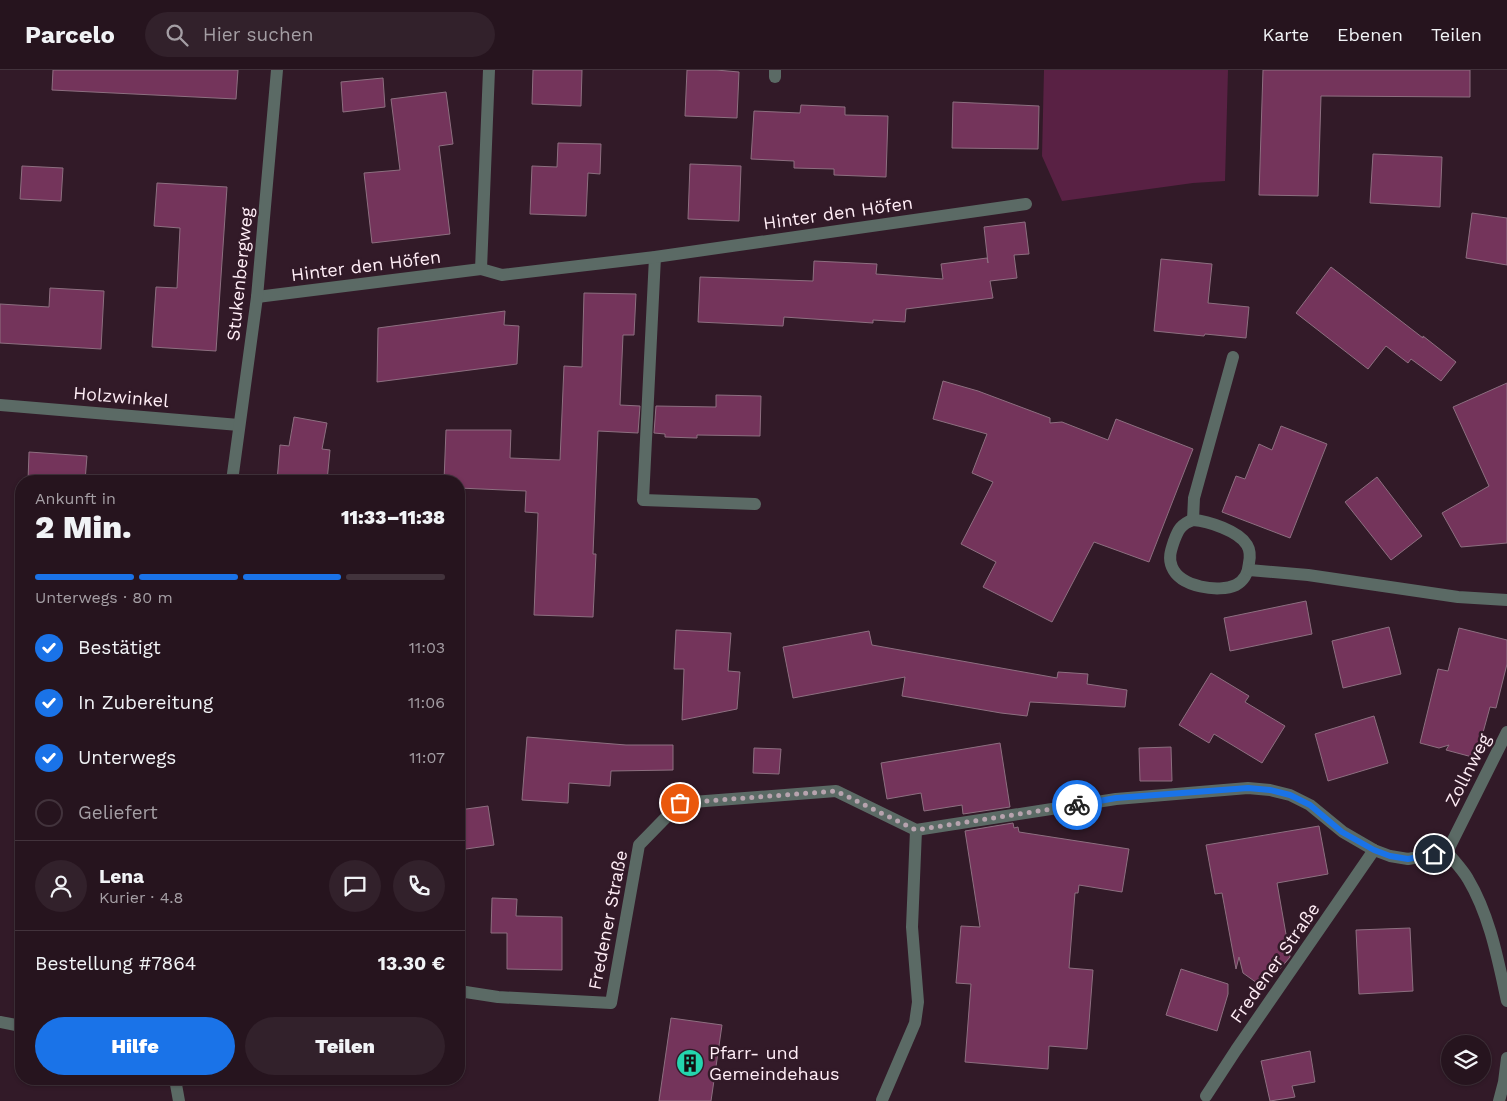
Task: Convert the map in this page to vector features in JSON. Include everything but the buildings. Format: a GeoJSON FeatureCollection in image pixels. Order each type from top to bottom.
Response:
{"type":"FeatureCollection","features":[{"type":"Feature","properties":{"kind":"street","name":"Stukenbergweg"},"geometry":{"type":"LineString","coordinates":[[233,475],[257,297],[277,70]]}},
{"type":"Feature","properties":{"kind":"street"},"geometry":{"type":"LineString","coordinates":[[481,269],[489,70]]}},
{"type":"Feature","properties":{"kind":"street","name":"Hinter den Höfen"},"geometry":{"type":"LineString","coordinates":[[257,297],[481,269],[502,275],[655,257],[1026,204]]}},
{"type":"Feature","properties":{"kind":"street"},"geometry":{"type":"LineString","coordinates":[[655,257],[643,500],[755,504]]}},
{"type":"Feature","properties":{"kind":"street"},"geometry":{"type":"LineString","coordinates":[[1193,520],[1194,498],[1233,357]]}},
{"type":"Feature","properties":{"kind":"street","name":"Holzwinkel"},"geometry":{"type":"LineString","coordinates":[[0,404],[239,425]]}},
{"type":"Feature","properties":{"kind":"street"},"geometry":{"type":"LineString","coordinates":[[1193,520],[1206,521],[1236,535],[1248,545],[1250,556],[1249,570],[1244,580],[1235,586],[1221,589],[1203,588],[1180,578],[1172,568],[1170,552],[1178,530],[1185,523],[1193,520]]}},
{"type":"Feature","properties":{"kind":"street"},"geometry":{"type":"LineString","coordinates":[[1249,570],[1308,575],[1458,597],[1507,600]]}},
{"type":"Feature","properties":{"kind":"street","name":"Zollnweg"},"geometry":{"type":"LineString","coordinates":[[1447,852],[1507,732]]}},
{"type":"Feature","properties":{"kind":"street"},"geometry":{"type":"LineString","coordinates":[[882,1100],[915,1023],[918,1002],[912,927],[916,830],[1116,798],[1248,788],[1277,792],[1290,795],[1310,805],[1342,832],[1374,850],[1390,856],[1408,859],[1447,852],[1468,879],[1501,952],[1507,1002]]}},
{"type":"Feature","properties":{"kind":"street","name":"Fredener Straße"},"geometry":{"type":"LineString","coordinates":[[465,992],[498,997],[611,1003],[640,845],[680,803],[836,791],[916,830]]}},
{"type":"Feature","properties":{"kind":"street","name":"Fredener Straße"},"geometry":{"type":"LineString","coordinates":[[1206,1096],[1374,850]]}},
{"type":"Feature","properties":{"kind":"street"},"geometry":{"type":"LineString","coordinates":[[0,1022],[15,1025]]}},
{"type":"Feature","properties":{"kind":"street"},"geometry":{"type":"LineString","coordinates":[[1499,1101],[1507,1058]]}},
{"type":"Feature","properties":{"kind":"street"},"geometry":{"type":"LineString","coordinates":[[176,1085],[179,1101]]}},
{"type":"Feature","properties":{"kind":"shaded area"},"geometry":{"type":"Polygon","coordinates":[[[1044,70],[1228,70],[1225,181],[1193,183],[1062,201],[1042,156],[1044,70]]]}},
{"type":"Feature","properties":{"kind":"way so far"},"geometry":{"type":"LineString","coordinates":[[680,803],[836,791],[916,830],[1077,805]]}},
{"type":"Feature","properties":{"kind":"place","name":"Pfarr- und Gemeindehaus"},"geometry":{"type":"Point","coordinates":[690,1063]}},
{"type":"Feature","properties":{"kind":"route"},"geometry":{"type":"LineString","coordinates":[[1077,805],[1116,798],[1248,788],[1270,790],[1290,795],[1310,805],[1342,832],[1374,850],[1390,856],[1408,859],[1434,854]]}}]}
